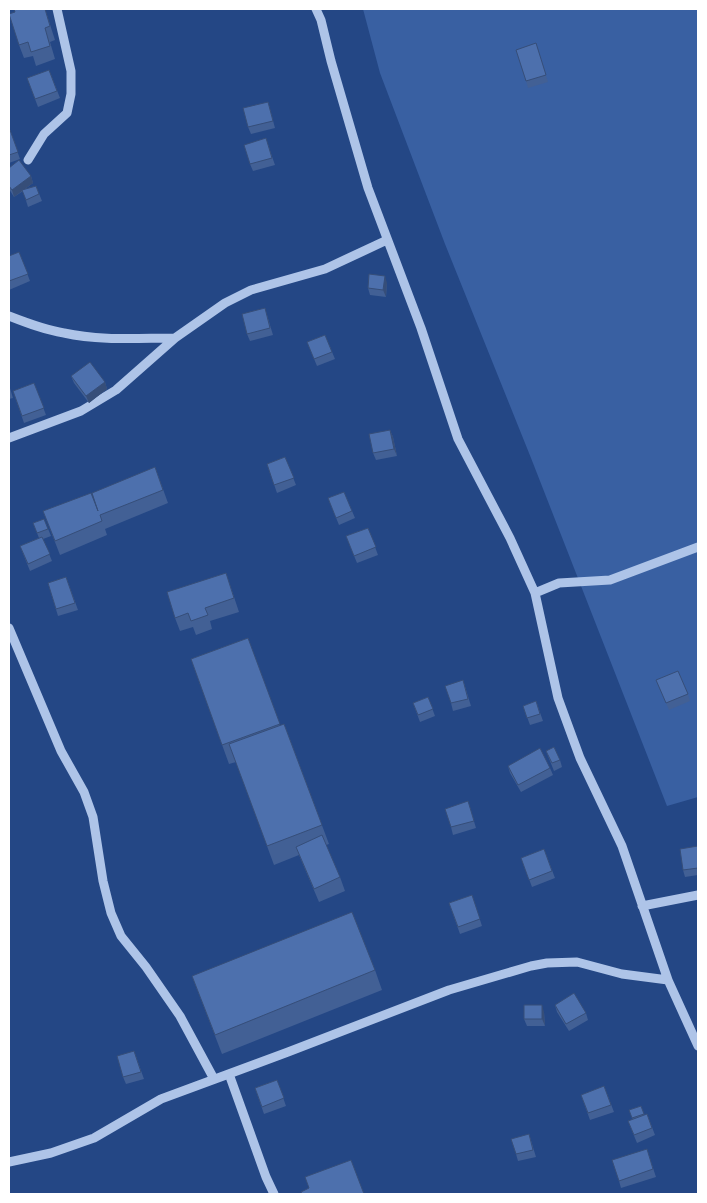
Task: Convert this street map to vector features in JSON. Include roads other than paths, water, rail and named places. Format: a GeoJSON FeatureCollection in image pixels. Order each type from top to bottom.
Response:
{"type":"FeatureCollection","features":[{"type":"Feature","properties":{"kind":"street"},"geometry":{"type":"LineString","coordinates":[[28,160],[44,134],[66,113],[71,94],[71,72],[57,9]]}},
{"type":"Feature","properties":{"kind":"street"},"geometry":{"type":"LineString","coordinates":[[316,9],[321,20],[368,188],[421,328],[458,439],[510,538],[535,592],[558,698],[580,758],[622,846],[668,980],[698,1046]]}},
{"type":"Feature","properties":{"kind":"street"},"geometry":{"type":"LineString","coordinates":[[9,438],[81,412],[116,390],[175,338],[225,303],[252,290],[324,269],[387,240]]}},
{"type":"Feature","properties":{"kind":"street"},"geometry":{"type":"LineString","coordinates":[[9,316],[64,334],[100,338],[175,338]]}},
{"type":"Feature","properties":{"kind":"street"},"geometry":{"type":"LineString","coordinates":[[535,592],[559,583],[610,580],[698,547]]}},
{"type":"Feature","properties":{"kind":"street"},"geometry":{"type":"LineString","coordinates":[[9,628],[61,751],[87,800],[93,817],[111,913],[121,936],[146,966],[180,1016],[214,1080]]}},
{"type":"Feature","properties":{"kind":"street"},"geometry":{"type":"LineString","coordinates":[[642,906],[698,895]]}},
{"type":"Feature","properties":{"kind":"street"},"geometry":{"type":"LineString","coordinates":[[10,1161],[51,1153],[94,1138],[161,1099],[448,990],[531,966],[547,963],[577,962],[622,974],[668,980]]}},
{"type":"Feature","properties":{"kind":"street"},"geometry":{"type":"LineString","coordinates":[[229,1074],[266,1177],[274,1194]]}}]}
